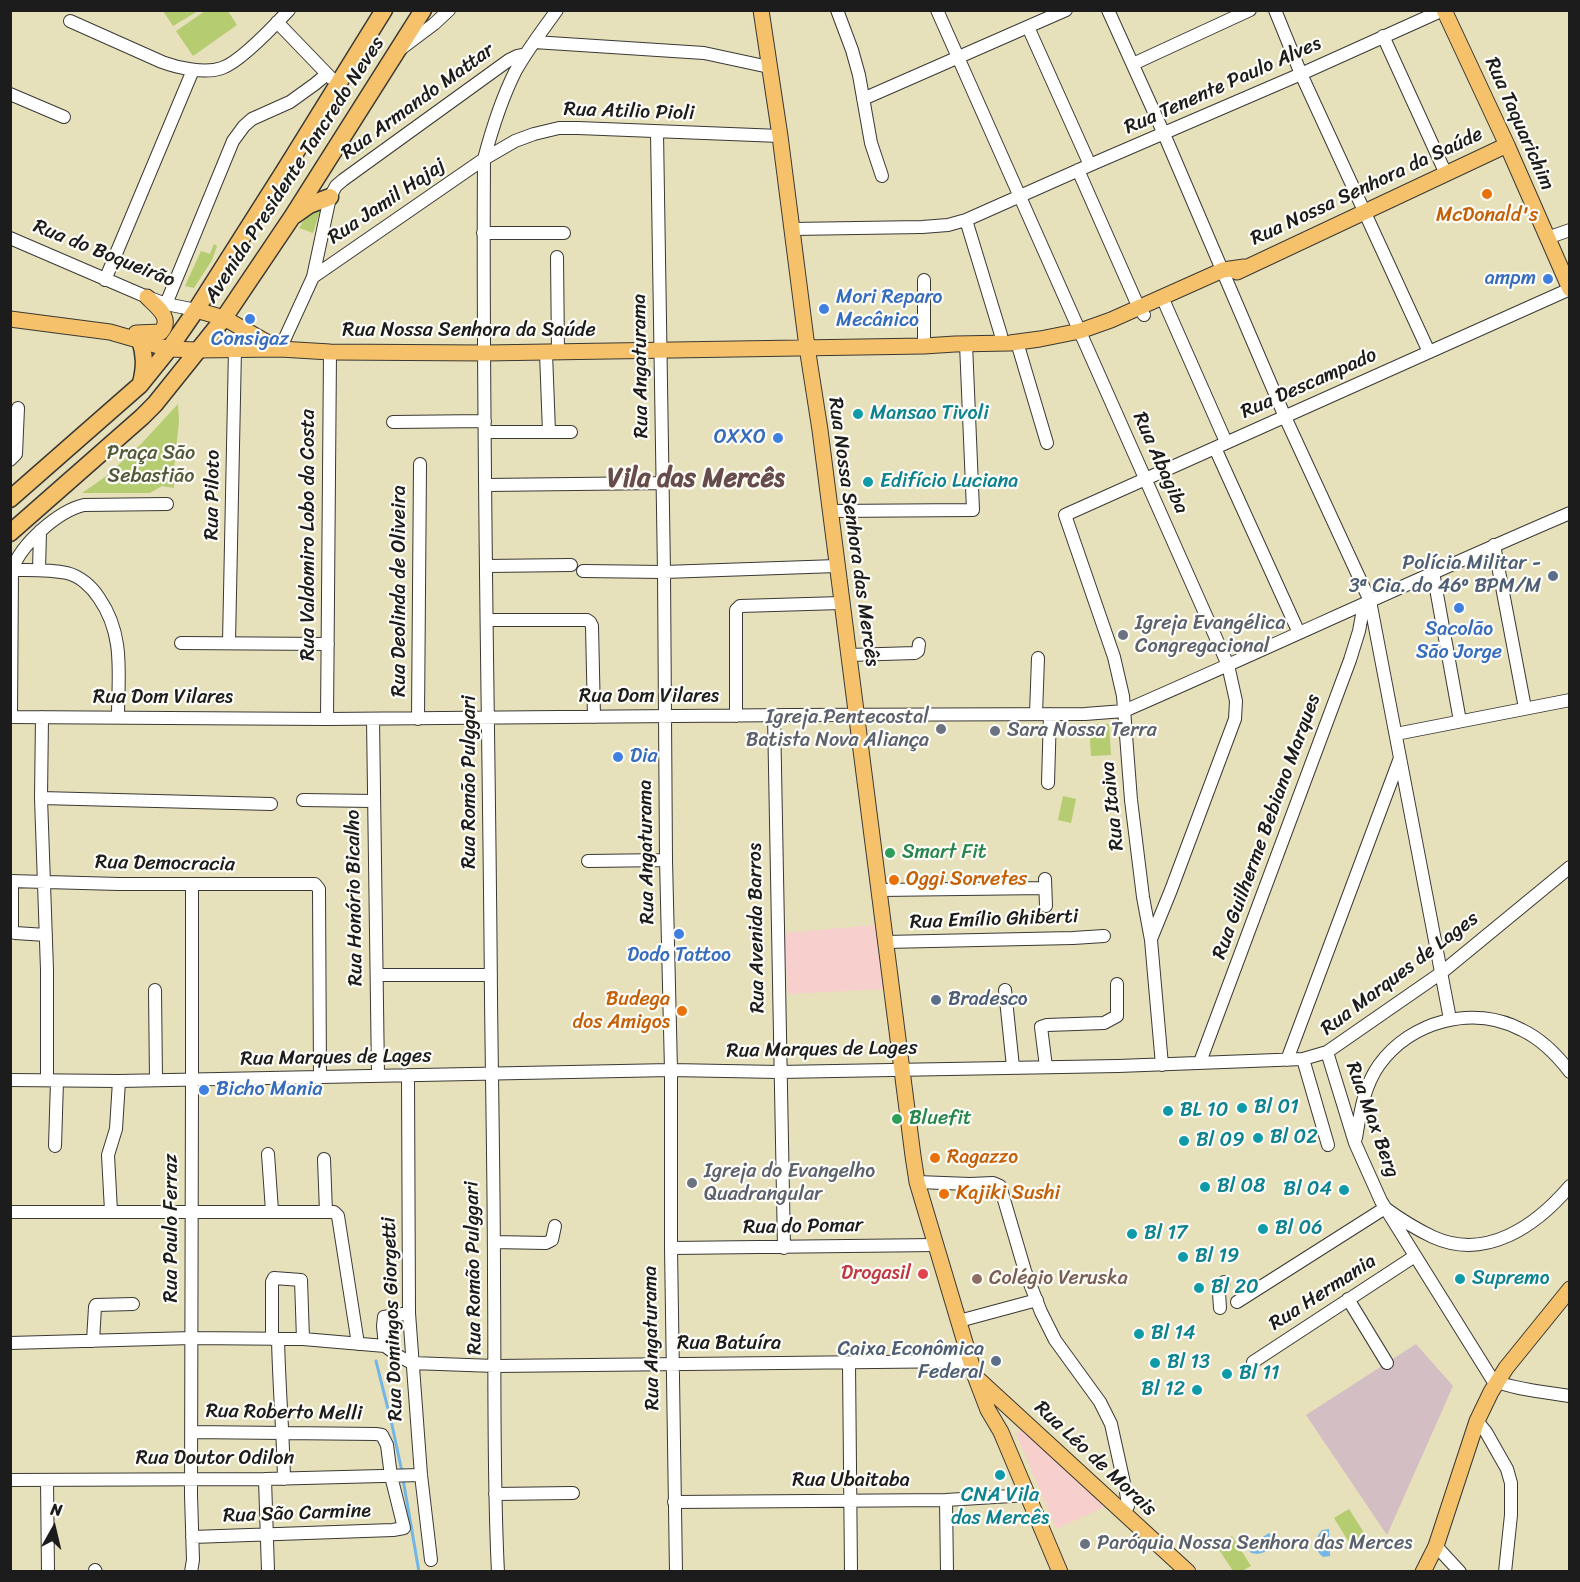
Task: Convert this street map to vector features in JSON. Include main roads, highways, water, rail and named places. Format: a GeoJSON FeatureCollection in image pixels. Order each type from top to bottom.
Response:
{"type":"FeatureCollection","features":[{"type":"Feature","properties":{"kind":"highway","name":"Avenida Presidente Tancredo Neves"},"geometry":{"type":"LineString","coordinates":[[10,499],[140,385],[169,349],[196,310],[333,80],[384,10]]}},
{"type":"Feature","properties":{"kind":"highway","name":"Avenida Presidente Tancredo Neves"},"geometry":{"type":"LineString","coordinates":[[12,534],[155,404],[224,318],[292,217],[423,10]]}},
{"type":"Feature","properties":{"kind":"highway"},"geometry":{"type":"LineString","coordinates":[[292,217],[333,191]]}},
{"type":"Feature","properties":{"kind":"highway"},"geometry":{"type":"LineString","coordinates":[[140,340],[145,358],[140,385]]}},
{"type":"Feature","properties":{"kind":"main road","name":"Rua Nossa Senhora das Mercês"},"geometry":{"type":"LineString","coordinates":[[761,10],[780,136],[917,1182],[975,1376],[1060,1572]]}},
{"type":"Feature","properties":{"kind":"main road","name":"Rua Taquarichim"},"geometry":{"type":"LineString","coordinates":[[1443,10],[1507,145],[1569,289]]}},
{"type":"Feature","properties":{"kind":"main road","name":"Rua Nossa Senhora da Saúde"},"geometry":{"type":"LineString","coordinates":[[966,346],[1020,349],[1058,344],[1244,267],[1507,145]]}},
{"type":"Feature","properties":{"kind":"main road"},"geometry":{"type":"LineString","coordinates":[[110,332],[154,333],[164,330],[165,317],[147,297]]}},
{"type":"Feature","properties":{"kind":"main road","name":"Rua do Boqueirão"},"geometry":{"type":"LineString","coordinates":[[196,310],[224,318],[280,349]]}},
{"type":"Feature","properties":{"kind":"main road","name":"Rua Nossa Senhora da Saúde"},"geometry":{"type":"LineString","coordinates":[[10,319],[110,332],[169,349],[280,349],[330,352],[485,353],[928,346],[944,349],[1082,335]]}},
{"type":"Feature","properties":{"kind":"main road"},"geometry":{"type":"LineString","coordinates":[[1423,1572],[1436,1546],[1478,1421],[1496,1383],[1569,1288]]}},
{"type":"Feature","properties":{"kind":"main road","name":"Rua Léo de Morais"},"geometry":{"type":"LineString","coordinates":[[975,1376],[1188,1572]]}},
{"type":"Feature","properties":{"kind":"main road"},"geometry":{"type":"LineString","coordinates":[[994,1420],[1006,1411],[1013,1412]]}},
{"type":"Feature","properties":{"kind":"water"},"geometry":{"type":"Polygon","coordinates":[[[1329,1529],[1330,1556],[1323,1557],[1318,1551],[1316,1540],[1322,1530],[1329,1529]]]}},
{"type":"Feature","properties":{"kind":"water"},"geometry":{"type":"Polygon","coordinates":[[[1269,1533],[1273,1538],[1268,1549],[1259,1554],[1251,1553],[1247,1547],[1269,1533]]]}},
{"type":"Feature","properties":{"kind":"waterway"},"geometry":{"type":"LineString","coordinates":[[376,1361],[402,1472]]}},
{"type":"Feature","properties":{"kind":"waterway"},"geometry":{"type":"LineString","coordinates":[[403,1479],[419,1572]]}},
{"type":"Feature","properties":{"kind":"place","name":"McDonald's"},"geometry":{"type":"Point","coordinates":[1487,194]}},
{"type":"Feature","properties":{"kind":"place","name":"ampm"},"geometry":{"type":"Point","coordinates":[1548,279]}},
{"type":"Feature","properties":{"kind":"place","name":"Mori Reparo Mecânico"},"geometry":{"type":"Point","coordinates":[824,309]}},
{"type":"Feature","properties":{"kind":"place","name":"Consigaz"},"geometry":{"type":"Point","coordinates":[250,319]}},
{"type":"Feature","properties":{"kind":"place","name":"Mansao Tivoli"},"geometry":{"type":"Point","coordinates":[858,414]}},
{"type":"Feature","properties":{"kind":"place","name":"OXXO"},"geometry":{"type":"Point","coordinates":[778,438]}},
{"type":"Feature","properties":{"kind":"place","name":"Edifício Luciana"},"geometry":{"type":"Point","coordinates":[868,482]}},
{"type":"Feature","properties":{"kind":"place","name":"Polícia Militar - 3ª Cia. do 46º BPM/M"},"geometry":{"type":"Point","coordinates":[1553,576]}},
{"type":"Feature","properties":{"kind":"place","name":"Sacolão São Jorge"},"geometry":{"type":"Point","coordinates":[1459,608]}},
{"type":"Feature","properties":{"kind":"place","name":"Igreja Evangélica Congregacional"},"geometry":{"type":"Point","coordinates":[1123,635]}},
{"type":"Feature","properties":{"kind":"place","name":"Igreja Pentecostal Batista Nova Aliança"},"geometry":{"type":"Point","coordinates":[941,729]}},
{"type":"Feature","properties":{"kind":"place","name":"Sara Nossa Terra"},"geometry":{"type":"Point","coordinates":[995,731]}},
{"type":"Feature","properties":{"kind":"place","name":"Dia"},"geometry":{"type":"Point","coordinates":[618,757]}},
{"type":"Feature","properties":{"kind":"place","name":"Smart Fit"},"geometry":{"type":"Point","coordinates":[890,853]}},
{"type":"Feature","properties":{"kind":"place","name":"Oggi Sorvetes"},"geometry":{"type":"Point","coordinates":[894,880]}},
{"type":"Feature","properties":{"kind":"place","name":"Dodo Tattoo"},"geometry":{"type":"Point","coordinates":[679,934]}},
{"type":"Feature","properties":{"kind":"place","name":"Bradesco"},"geometry":{"type":"Point","coordinates":[936,1000]}},
{"type":"Feature","properties":{"kind":"place","name":"Budega dos Amigos"},"geometry":{"type":"Point","coordinates":[682,1011]}},
{"type":"Feature","properties":{"kind":"place","name":"Bicho Mania"},"geometry":{"type":"Point","coordinates":[204,1090]}},
{"type":"Feature","properties":{"kind":"place","name":"Bl 01"},"geometry":{"type":"Point","coordinates":[1242,1108]}},
{"type":"Feature","properties":{"kind":"place","name":"BL 10"},"geometry":{"type":"Point","coordinates":[1168,1111]}},
{"type":"Feature","properties":{"kind":"place","name":"Bluefit"},"geometry":{"type":"Point","coordinates":[897,1119]}},
{"type":"Feature","properties":{"kind":"place","name":"Bl 02"},"geometry":{"type":"Point","coordinates":[1258,1138]}},
{"type":"Feature","properties":{"kind":"place","name":"Bl 09"},"geometry":{"type":"Point","coordinates":[1184,1141]}},
{"type":"Feature","properties":{"kind":"place","name":"Ragazzo"},"geometry":{"type":"Point","coordinates":[935,1158]}},
{"type":"Feature","properties":{"kind":"place","name":"Igreja do Evangelho Quadrangular"},"geometry":{"type":"Point","coordinates":[692,1183]}},
{"type":"Feature","properties":{"kind":"place","name":"Bl 08"},"geometry":{"type":"Point","coordinates":[1205,1187]}},
{"type":"Feature","properties":{"kind":"place","name":"Bl 04"},"geometry":{"type":"Point","coordinates":[1344,1190]}},
{"type":"Feature","properties":{"kind":"place","name":"Kajiki Sushi"},"geometry":{"type":"Point","coordinates":[944,1194]}},
{"type":"Feature","properties":{"kind":"place","name":"Bl 06"},"geometry":{"type":"Point","coordinates":[1263,1229]}},
{"type":"Feature","properties":{"kind":"place","name":"Bl 17"},"geometry":{"type":"Point","coordinates":[1132,1234]}},
{"type":"Feature","properties":{"kind":"place","name":"Bl 19"},"geometry":{"type":"Point","coordinates":[1183,1257]}},
{"type":"Feature","properties":{"kind":"place","name":"Drogasil"},"geometry":{"type":"Point","coordinates":[923,1274]}},
{"type":"Feature","properties":{"kind":"place","name":"Colégio Veruska"},"geometry":{"type":"Point","coordinates":[977,1279]}},
{"type":"Feature","properties":{"kind":"place","name":"Supremo"},"geometry":{"type":"Point","coordinates":[1460,1279]}},
{"type":"Feature","properties":{"kind":"place","name":"Bl 20"},"geometry":{"type":"Point","coordinates":[1199,1288]}},
{"type":"Feature","properties":{"kind":"place","name":"Bl 14"},"geometry":{"type":"Point","coordinates":[1139,1334]}},
{"type":"Feature","properties":{"kind":"place","name":"Caixa Econômica Federal"},"geometry":{"type":"Point","coordinates":[996,1361]}},
{"type":"Feature","properties":{"kind":"place","name":"Bl 13"},"geometry":{"type":"Point","coordinates":[1155,1363]}},
{"type":"Feature","properties":{"kind":"place","name":"Bl 11"},"geometry":{"type":"Point","coordinates":[1227,1374]}},
{"type":"Feature","properties":{"kind":"place","name":"Bl 12"},"geometry":{"type":"Point","coordinates":[1197,1390]}},
{"type":"Feature","properties":{"kind":"place","name":"CNA Vila das Mercês"},"geometry":{"type":"Point","coordinates":[1000,1475]}},
{"type":"Feature","properties":{"kind":"place","name":"Paróquia Nossa Senhora das Merces"},"geometry":{"type":"Point","coordinates":[1085,1544]}},
{"type":"Feature","properties":{"kind":"district","name":"Vila das Mercês"},"geometry":{"type":"Point","coordinates":[696,479]}},
{"type":"Feature","properties":{"kind":"park label","name":"Praça São Sebastião"},"geometry":{"type":"Point","coordinates":[151,466]}}]}
